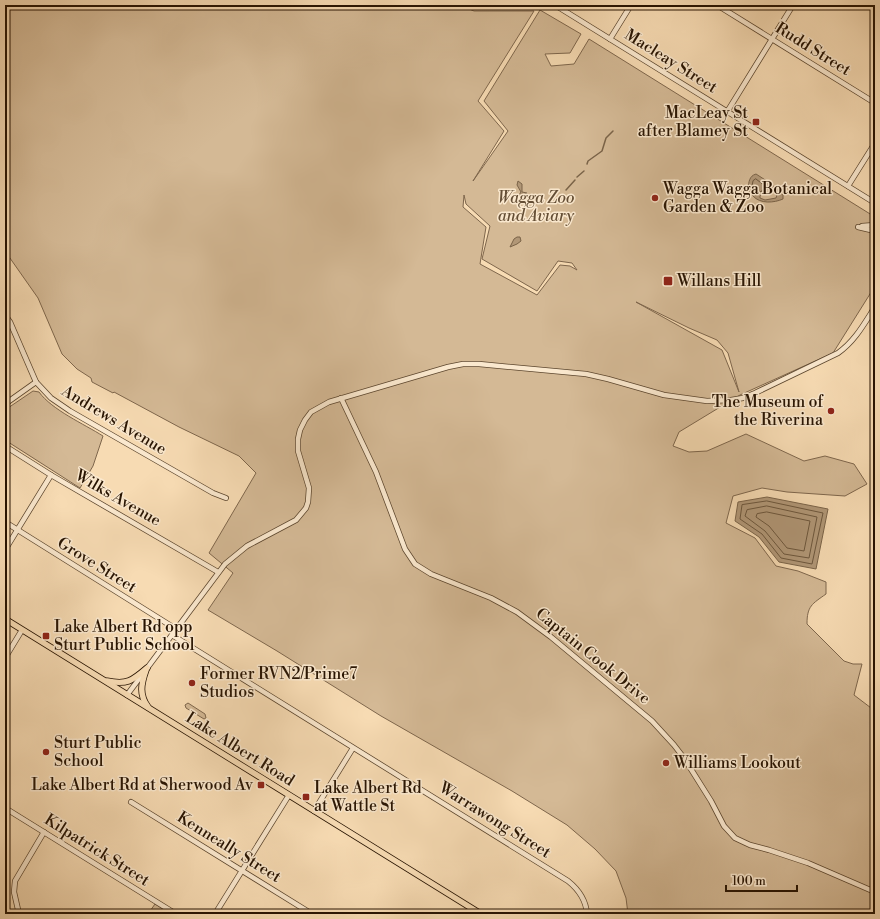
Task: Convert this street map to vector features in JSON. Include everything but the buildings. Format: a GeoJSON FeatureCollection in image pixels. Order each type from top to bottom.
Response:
{"type":"FeatureCollection","features":[{"type":"Feature","properties":{"kind":"main road","name":"Lake Albert Road"},"geometry":{"type":"LineString","coordinates":[[5,619],[481,914]]}},
{"type":"Feature","properties":{"kind":"main road"},"geometry":{"type":"LineString","coordinates":[[103,680],[120,683],[131,682],[147,668]]}},
{"type":"Feature","properties":{"kind":"main road"},"geometry":{"type":"LineString","coordinates":[[147,668],[141,690],[150,709]]}},
{"type":"Feature","properties":{"kind":"street","name":"Macleay Street"},"geometry":{"type":"LineString","coordinates":[[555,5],[875,203]]}},
{"type":"Feature","properties":{"kind":"street"},"geometry":{"type":"LineString","coordinates":[[610,39],[631,5]]}},
{"type":"Feature","properties":{"kind":"street","name":"Rudd Street"},"geometry":{"type":"LineString","coordinates":[[717,5],[875,103]]}},
{"type":"Feature","properties":{"kind":"street"},"geometry":{"type":"LineString","coordinates":[[727,112],[793,5]]}},
{"type":"Feature","properties":{"kind":"street"},"geometry":{"type":"LineString","coordinates":[[848,186],[875,143]]}},
{"type":"Feature","properties":{"kind":"street"},"geometry":{"type":"LineString","coordinates":[[875,225],[858,227],[875,231]]}},
{"type":"Feature","properties":{"kind":"street"},"geometry":{"type":"LineString","coordinates":[[127,695],[225,564],[239,551],[290,524],[301,515],[308,502],[309,494],[307,481],[298,451],[298,439],[304,420],[319,406],[341,398],[463,364],[479,364],[586,374],[664,395],[707,401],[743,398],[838,353],[848,346],[856,337],[875,307]]}},
{"type":"Feature","properties":{"kind":"street","name":"Andrews Avenue"},"geometry":{"type":"LineString","coordinates":[[5,315],[10,322],[36,382],[51,398],[70,411],[213,494],[226,498]]}},
{"type":"Feature","properties":{"kind":"street"},"geometry":{"type":"LineString","coordinates":[[5,404],[36,382]]}},
{"type":"Feature","properties":{"kind":"street","name":"Captain Cook Drive"},"geometry":{"type":"LineString","coordinates":[[341,398],[376,472],[405,548],[415,564],[431,574],[491,598],[517,612],[648,717],[663,732],[684,758],[711,801],[724,826],[735,838],[750,845],[808,863],[875,892]]}},
{"type":"Feature","properties":{"kind":"street","name":"Wilks Avenue"},"geometry":{"type":"LineString","coordinates":[[5,446],[218,572]]}},
{"type":"Feature","properties":{"kind":"street"},"geometry":{"type":"LineString","coordinates":[[5,550],[52,475]]}},
{"type":"Feature","properties":{"kind":"street","name":"Grove Street"},"geometry":{"type":"LineString","coordinates":[[5,522],[176,629]]}},
{"type":"Feature","properties":{"kind":"street"},"geometry":{"type":"LineString","coordinates":[[5,658],[22,630]]}},
{"type":"Feature","properties":{"kind":"street","name":"Warrawong Street"},"geometry":{"type":"LineString","coordinates":[[172,635],[568,881],[580,894],[587,914]]}},
{"type":"Feature","properties":{"kind":"street"},"geometry":{"type":"LineString","coordinates":[[314,811],[353,748]]}},
{"type":"Feature","properties":{"kind":"street"},"geometry":{"type":"LineString","coordinates":[[215,914],[289,795]]}},
{"type":"Feature","properties":{"kind":"street","name":"Kenneally Street"},"geometry":{"type":"LineString","coordinates":[[131,802],[312,914]]}},
{"type":"Feature","properties":{"kind":"street","name":"Kilpatrick Street"},"geometry":{"type":"LineString","coordinates":[[5,808],[176,914]]}},
{"type":"Feature","properties":{"kind":"street"},"geometry":{"type":"LineString","coordinates":[[19,914],[14,892],[15,881],[44,832]]}},
{"type":"Feature","properties":{"kind":"green space","name":"Wagga Zoo and Aviary"},"geometry":{"type":"Polygon","coordinates":[[[5,5],[460,5],[474,11],[534,11],[478,101],[504,131],[473,181],[508,131],[484,101],[540,10],[581,34],[570,53],[545,54],[551,66],[574,64],[589,39],[875,217],[875,286],[833,353],[740,395],[679,432],[673,446],[689,452],[707,451],[746,434],[804,461],[825,456],[854,464],[867,484],[845,496],[787,492],[762,488],[733,496],[726,523],[755,538],[776,566],[798,571],[826,582],[826,594],[817,600],[809,609],[807,624],[844,661],[853,664],[862,664],[854,695],[875,711],[875,914],[628,914],[626,898],[616,871],[595,849],[567,825],[512,791],[381,716],[208,610],[233,573],[209,553],[256,473],[239,456],[92,382],[91,378],[77,369],[62,354],[38,298],[5,251],[5,5]],[[464,195],[463,207],[486,227],[480,264],[537,295],[560,265],[570,266],[577,270],[572,263],[558,261],[537,291],[482,259],[490,226],[466,204],[464,195]],[[636,302],[722,350],[739,392],[728,353],[717,340],[636,302]]]}},
{"type":"Feature","properties":{"kind":"green space"},"geometry":{"type":"Polygon","coordinates":[[[33,391],[39,392],[60,411],[103,436],[93,466],[80,488],[5,440],[5,410],[33,391]]]}},
{"type":"Feature","properties":{"kind":"green space"},"geometry":{"type":"Polygon","coordinates":[[[188,703],[205,714],[206,718],[204,719],[186,708],[185,705],[188,703]]]}},
{"type":"Feature","properties":{"kind":"green space"},"geometry":{"type":"Polygon","coordinates":[[[155,904],[171,914],[148,914],[155,904]]]}},
{"type":"Feature","properties":{"kind":"water"},"geometry":{"type":"Polygon","coordinates":[[[756,174],[770,183],[783,195],[783,199],[763,202],[756,199],[748,188],[752,176],[756,174]],[[770,189],[760,196],[760,198],[765,200],[776,198],[777,195],[770,189]]]}},
{"type":"Feature","properties":{"kind":"water"},"geometry":{"type":"Polygon","coordinates":[[[518,181],[522,184],[522,192],[527,193],[526,196],[522,197],[519,195],[521,192],[517,185],[518,181]]]}},
{"type":"Feature","properties":{"kind":"water"},"geometry":{"type":"Polygon","coordinates":[[[520,237],[521,241],[510,247],[514,239],[520,237]]]}},
{"type":"Feature","properties":{"kind":"water"},"geometry":{"type":"Polygon","coordinates":[[[767,497],[828,509],[816,569],[779,562],[759,537],[735,521],[738,502],[767,497]]]}},
{"type":"Feature","properties":{"kind":"waterway"},"geometry":{"type":"LineString","coordinates":[[587,164],[588,161],[602,151],[606,138],[613,131]]}},
{"type":"Feature","properties":{"kind":"waterway"},"geometry":{"type":"LineString","coordinates":[[577,177],[584,171]]}},
{"type":"Feature","properties":{"kind":"waterway"},"geometry":{"type":"LineString","coordinates":[[566,190],[575,180]]}},
{"type":"Feature","properties":{"kind":"place","name":"MacLeay St after Blamey St"},"geometry":{"type":"Point","coordinates":[756,122]}},
{"type":"Feature","properties":{"kind":"place","name":"Wagga Wagga Botanical Garden & Zoo"},"geometry":{"type":"Point","coordinates":[655,198]}},
{"type":"Feature","properties":{"kind":"place","name":"Willans Hill"},"geometry":{"type":"Point","coordinates":[668,281]}},
{"type":"Feature","properties":{"kind":"place","name":"The Museum of the Riverina"},"geometry":{"type":"Point","coordinates":[831,411]}},
{"type":"Feature","properties":{"kind":"place","name":"Lake Albert Rd opp Sturt Public School"},"geometry":{"type":"Point","coordinates":[46,636]}},
{"type":"Feature","properties":{"kind":"place","name":"Former RVN2/Prime7 Studios"},"geometry":{"type":"Point","coordinates":[192,683]}},
{"type":"Feature","properties":{"kind":"place","name":"Sturt Public School"},"geometry":{"type":"Point","coordinates":[46,752]}},
{"type":"Feature","properties":{"kind":"place","name":"Williams Lookout"},"geometry":{"type":"Point","coordinates":[666,763]}},
{"type":"Feature","properties":{"kind":"place","name":"Lake Albert Rd at Sherwood Av"},"geometry":{"type":"Point","coordinates":[261,785]}},
{"type":"Feature","properties":{"kind":"place","name":"Lake Albert Rd at Wattle St"},"geometry":{"type":"Point","coordinates":[306,797]}}]}
